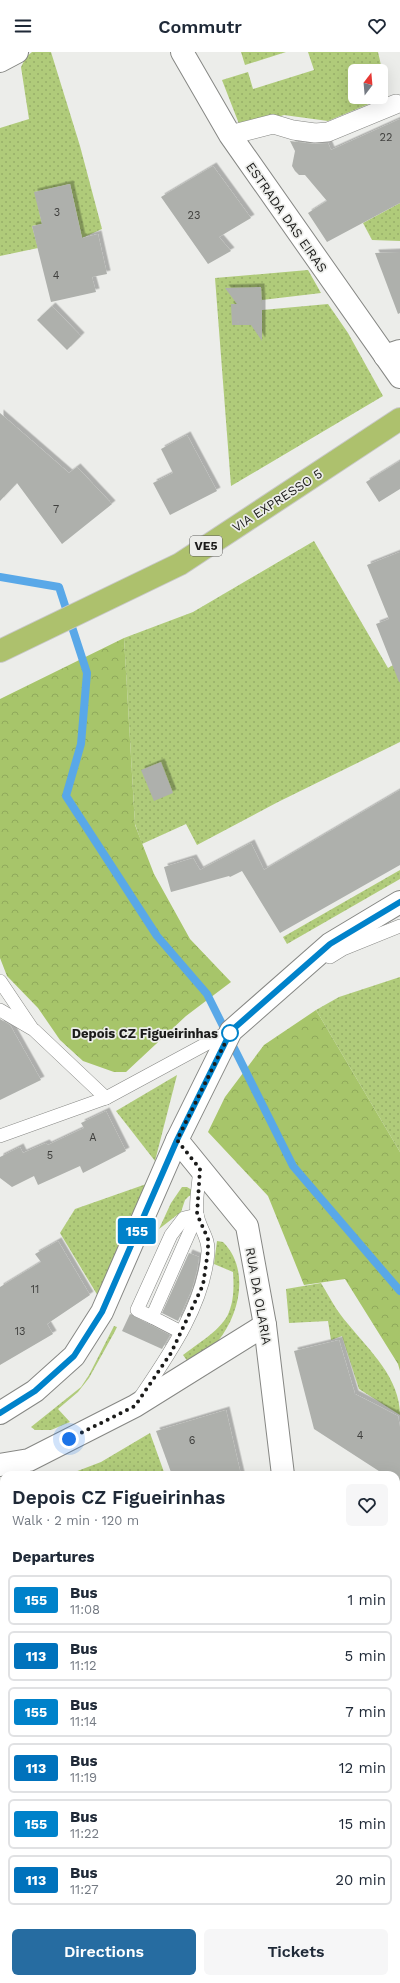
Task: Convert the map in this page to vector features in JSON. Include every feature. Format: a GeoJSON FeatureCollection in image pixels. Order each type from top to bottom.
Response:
{"type":"FeatureCollection","features":[{"type":"Feature","properties":{"kind":"main road","name":"VIA EXPRESSO 5"},"geometry":{"type":"LineString","coordinates":[[0,651],[180,564],[400,419]]}},
{"type":"Feature","properties":{"kind":"street"},"geometry":{"type":"LineString","coordinates":[[0,61],[17,52]]}},
{"type":"Feature","properties":{"kind":"street","name":"ESTRADA DAS EIRAS"},"geometry":{"type":"LineString","coordinates":[[182,52],[230,135],[393,354],[400,377]]}},
{"type":"Feature","properties":{"kind":"street"},"geometry":{"type":"LineString","coordinates":[[230,135],[273,124],[308,132],[328,132],[396,104]]}},
{"type":"Feature","properties":{"kind":"street"},"geometry":{"type":"LineString","coordinates":[[0,1413],[35,1391],[74,1356],[102,1312],[177,1140],[231,1031],[330,944],[400,902]]}},
{"type":"Feature","properties":{"kind":"street","name":"RUA DA OLARIA"},"geometry":{"type":"LineString","coordinates":[[177,1140],[247,1226],[265,1325],[283,1471]]}},
{"type":"Feature","properties":{"kind":"street"},"geometry":{"type":"LineString","coordinates":[[0,1465],[28,1467],[135,1406],[265,1325]]}},
{"type":"Feature","properties":{"kind":"lane"},"geometry":{"type":"LineString","coordinates":[[286,983],[343,949],[400,926]]}},
{"type":"Feature","properties":{"kind":"lane"},"geometry":{"type":"LineString","coordinates":[[0,981],[34,1030],[106,1098]]}},
{"type":"Feature","properties":{"kind":"lane"},"geometry":{"type":"LineString","coordinates":[[0,1010],[34,1030]]}},
{"type":"Feature","properties":{"kind":"lane"},"geometry":{"type":"LineString","coordinates":[[0,1136],[106,1098],[231,1031]]}},
{"type":"Feature","properties":{"kind":"lane"},"geometry":{"type":"LineString","coordinates":[[181,1332],[152,1317],[197,1214],[200,1169]]}},
{"type":"Feature","properties":{"kind":"lane"},"geometry":{"type":"LineString","coordinates":[[135,1406],[171,1353],[203,1285],[208,1251],[208,1239],[197,1214]]}},
{"type":"Feature","properties":{"kind":"green space"},"geometry":{"type":"Polygon","coordinates":[[[32,52],[51,52],[80,146],[102,229],[82,238],[70,184],[35,192],[42,224],[32,226],[38,248],[0,256],[0,128],[29,119],[21,67],[26,57],[32,52]]]}},
{"type":"Feature","properties":{"kind":"green space"},"geometry":{"type":"Polygon","coordinates":[[[241,52],[286,52],[245,65],[241,52]]]}},
{"type":"Feature","properties":{"kind":"green space"},"geometry":{"type":"Polygon","coordinates":[[[308,52],[378,52],[381,64],[348,64],[348,104],[369,104],[328,121],[284,115],[241,129],[222,80],[248,72],[253,89],[314,70],[308,52]]]}},
{"type":"Feature","properties":{"kind":"green space"},"geometry":{"type":"Polygon","coordinates":[[[400,203],[400,241],[372,240],[363,223],[400,203]]]}},
{"type":"Feature","properties":{"kind":"green space"},"geometry":{"type":"Polygon","coordinates":[[[308,270],[321,293],[262,300],[262,310],[328,304],[348,333],[383,396],[231,486],[215,278],[308,270]]]}},
{"type":"Feature","properties":{"kind":"green space"},"geometry":{"type":"Polygon","coordinates":[[[314,541],[388,668],[400,661],[400,742],[278,802],[197,845],[186,824],[142,844],[135,824],[124,638],[193,612],[314,541]]]}},
{"type":"Feature","properties":{"kind":"green space"},"geometry":{"type":"Polygon","coordinates":[[[124,638],[135,825],[154,874],[190,939],[231,982],[186,1016],[126,1072],[114,1072],[83,1061],[60,1040],[38,1008],[7,976],[0,958],[0,699],[124,638]]]}},
{"type":"Feature","properties":{"kind":"green space"},"geometry":{"type":"Polygon","coordinates":[[[400,870],[400,879],[287,944],[283,937],[400,870]]]}},
{"type":"Feature","properties":{"kind":"green space"},"geometry":{"type":"Polygon","coordinates":[[[400,977],[400,1152],[316,1010],[339,997],[400,977]]]}},
{"type":"Feature","properties":{"kind":"green space"},"geometry":{"type":"Polygon","coordinates":[[[316,1010],[400,1152],[400,1371],[398,1364],[345,1279],[304,1285],[268,1196],[208,1132],[225,1097],[264,1045],[316,1010]]]}},
{"type":"Feature","properties":{"kind":"green space"},"geometry":{"type":"Polygon","coordinates":[[[177,1075],[155,1161],[116,1111],[177,1075]]]}},
{"type":"Feature","properties":{"kind":"green space"},"geometry":{"type":"Polygon","coordinates":[[[152,1182],[104,1306],[60,1233],[75,1209],[152,1182]]]}},
{"type":"Feature","properties":{"kind":"green space"},"geometry":{"type":"Polygon","coordinates":[[[182,1187],[187,1187],[195,1192],[195,1196],[189,1196],[185,1200],[181,1212],[159,1229],[171,1203],[182,1187]]]}},
{"type":"Feature","properties":{"kind":"green space"},"geometry":{"type":"Polygon","coordinates":[[[217,1241],[223,1242],[237,1265],[239,1292],[236,1305],[226,1330],[218,1341],[208,1350],[188,1362],[183,1355],[216,1330],[226,1318],[232,1303],[233,1272],[214,1264],[217,1241]]]}},
{"type":"Feature","properties":{"kind":"green space"},"geometry":{"type":"Polygon","coordinates":[[[321,1283],[340,1314],[374,1355],[389,1377],[399,1402],[400,1415],[359,1389],[342,1336],[331,1340],[328,1321],[289,1323],[286,1289],[321,1283]]]}},
{"type":"Feature","properties":{"kind":"green space"},"geometry":{"type":"Polygon","coordinates":[[[114,1326],[117,1327],[89,1378],[78,1392],[58,1409],[70,1422],[51,1430],[35,1430],[31,1427],[81,1387],[89,1375],[114,1326]]]}},
{"type":"Feature","properties":{"kind":"green space"},"geometry":{"type":"Polygon","coordinates":[[[150,1433],[164,1471],[77,1471],[101,1462],[150,1433]]]}},
{"type":"Feature","properties":{"kind":"building"},"geometry":{"type":"Polygon","coordinates":[[[400,119],[400,203],[327,242],[308,213],[327,201],[305,175],[299,175],[295,171],[292,166],[295,151],[290,141],[314,144],[328,143],[331,150],[400,119]]]}},
{"type":"Feature","properties":{"kind":"building"},"geometry":{"type":"Polygon","coordinates":[[[213,166],[251,218],[219,237],[231,251],[208,264],[161,197],[213,166]]]}},
{"type":"Feature","properties":{"kind":"building"},"geometry":{"type":"Polygon","coordinates":[[[70,184],[82,238],[98,234],[107,274],[92,277],[96,292],[51,302],[32,226],[42,224],[34,192],[70,184]]]}},
{"type":"Feature","properties":{"kind":"building"},"geometry":{"type":"Polygon","coordinates":[[[400,252],[400,313],[398,314],[375,253],[400,252]]]}},
{"type":"Feature","properties":{"kind":"building"},"geometry":{"type":"Polygon","coordinates":[[[261,287],[262,341],[251,325],[232,325],[231,304],[237,304],[225,288],[261,287]]]}},
{"type":"Feature","properties":{"kind":"building"},"geometry":{"type":"Polygon","coordinates":[[[52,306],[81,336],[67,350],[37,320],[52,306]]]}},
{"type":"Feature","properties":{"kind":"building"},"geometry":{"type":"Polygon","coordinates":[[[0,413],[69,473],[77,467],[112,504],[62,544],[17,483],[0,501],[0,413]]]}},
{"type":"Feature","properties":{"kind":"building"},"geometry":{"type":"Polygon","coordinates":[[[187,435],[217,491],[170,515],[153,483],[173,473],[161,449],[187,435]]]}},
{"type":"Feature","properties":{"kind":"building"},"geometry":{"type":"Polygon","coordinates":[[[400,461],[400,489],[379,502],[366,482],[400,461]]]}},
{"type":"Feature","properties":{"kind":"building"},"geometry":{"type":"Polygon","coordinates":[[[400,552],[399,682],[376,624],[389,619],[367,565],[400,552]]]}},
{"type":"Feature","properties":{"kind":"building"},"geometry":{"type":"Polygon","coordinates":[[[161,762],[173,793],[154,801],[141,770],[161,762]]]}},
{"type":"Feature","properties":{"kind":"building"},"geometry":{"type":"Polygon","coordinates":[[[400,790],[400,865],[280,933],[242,871],[230,877],[229,876],[171,892],[164,867],[193,858],[200,870],[251,843],[264,870],[400,790]]]}},
{"type":"Feature","properties":{"kind":"building"},"geometry":{"type":"Polygon","coordinates":[[[0,1019],[10,1025],[41,1080],[0,1100],[0,1019]]]}},
{"type":"Feature","properties":{"kind":"building"},"geometry":{"type":"Polygon","coordinates":[[[106,1111],[126,1151],[83,1173],[80,1166],[38,1185],[34,1176],[12,1187],[0,1178],[0,1157],[20,1147],[23,1153],[46,1143],[48,1145],[84,1128],[81,1123],[106,1111]]]}},
{"type":"Feature","properties":{"kind":"building"},"geometry":{"type":"Polygon","coordinates":[[[58,1241],[90,1295],[47,1324],[53,1334],[0,1365],[0,1287],[41,1262],[35,1254],[58,1241]]]}},
{"type":"Feature","properties":{"kind":"building"},"geometry":{"type":"Polygon","coordinates":[[[189,1253],[199,1257],[197,1270],[192,1289],[178,1321],[162,1313],[189,1253]]]}},
{"type":"Feature","properties":{"kind":"building"},"geometry":{"type":"Polygon","coordinates":[[[130,1314],[170,1335],[162,1349],[122,1331],[130,1314]]]}},
{"type":"Feature","properties":{"kind":"building"},"geometry":{"type":"Polygon","coordinates":[[[339,1340],[355,1394],[398,1416],[400,1427],[400,1471],[379,1471],[314,1429],[294,1351],[339,1340]]]}},
{"type":"Feature","properties":{"kind":"building"},"geometry":{"type":"Polygon","coordinates":[[[226,1410],[240,1471],[171,1471],[156,1431],[226,1410]]]}},
{"type":"Feature","properties":{"kind":"waterway"},"geometry":{"type":"LineString","coordinates":[[0,577],[59,587],[87,673],[81,744],[66,796],[157,936],[207,994],[293,1166],[400,1291]]}},
{"type":"Feature","properties":{"kind":"bus line","name":"155"},"geometry":{"type":"LineString","coordinates":[[0,1413],[35,1391],[74,1356],[102,1312],[177,1140],[231,1031],[330,944],[400,902]]}},
{"type":"Feature","properties":{"kind":"place","name":"Depois CZ Figueirinhas"},"geometry":{"type":"Point","coordinates":[230,1033]}},
{"type":"Feature","properties":{"kind":"route"},"geometry":{"type":"LineString","coordinates":[[69,1439],[135,1406],[171,1353],[203,1285],[208,1251],[208,1239],[197,1214],[200,1169],[177,1140],[231,1031],[230,1033]]}}]}
